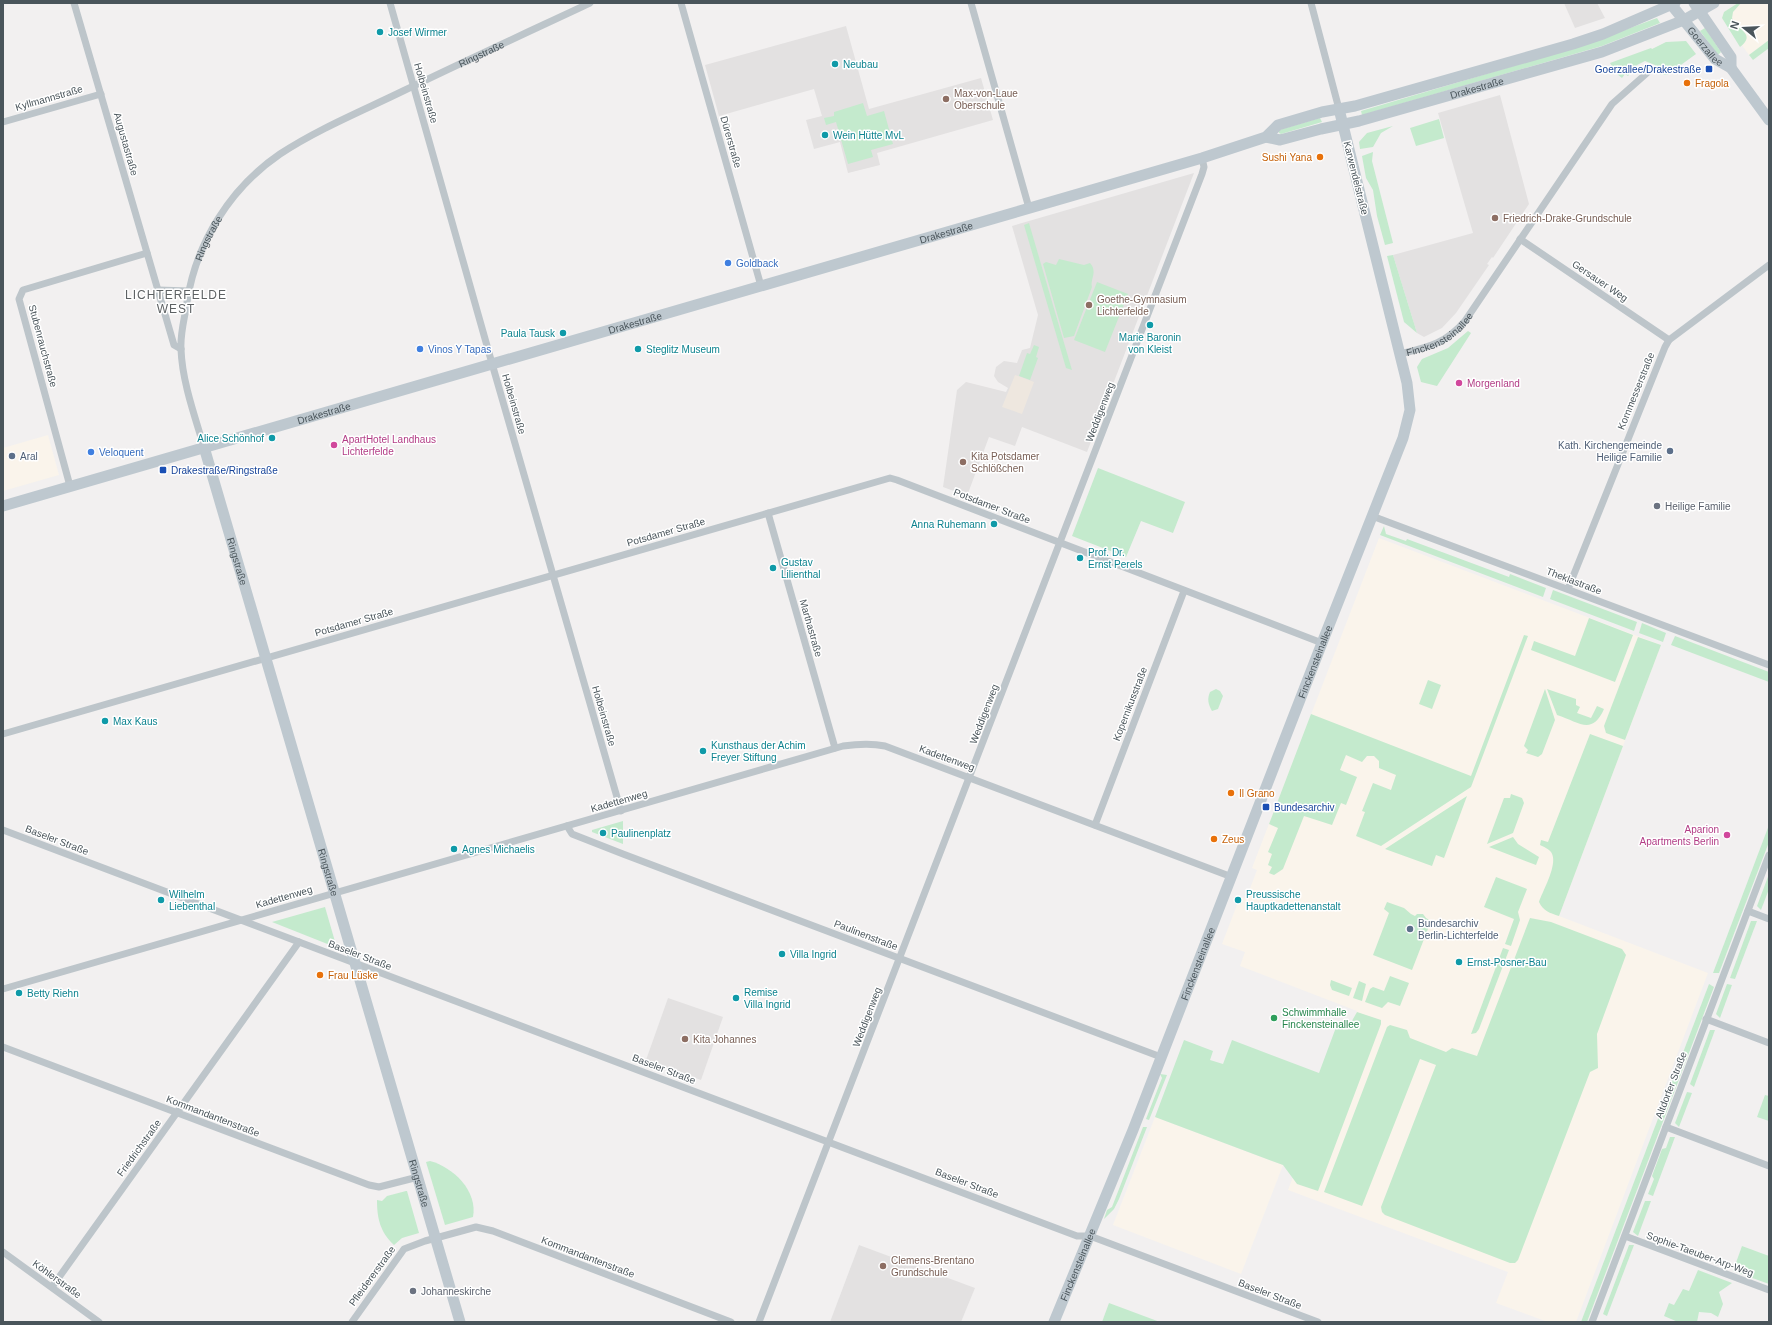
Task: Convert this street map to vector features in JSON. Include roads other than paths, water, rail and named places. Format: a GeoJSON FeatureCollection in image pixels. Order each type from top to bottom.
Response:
{"type":"FeatureCollection","features":[{"type":"Feature","properties":{"kind":"main road","name":"Drakestraße"},"geometry":{"type":"LineString","coordinates":[[1266,137],[1280,140],[1342,125],[1602,52],[1684,20],[1697,7],[1714,3]]}},
{"type":"Feature","properties":{"kind":"main road","name":"Drakestraße"},"geometry":{"type":"LineString","coordinates":[[3,506],[1202,158],[1266,137],[1278,126],[1322,112],[1355,106],[1573,44],[1603,34],[1672,4]]}},
{"type":"Feature","properties":{"kind":"main road","name":"Goerzallee"},"geometry":{"type":"LineString","coordinates":[[1672,4],[1715,59],[1731,68],[1769,120]]}},
{"type":"Feature","properties":{"kind":"main road","name":"Goerzallee"},"geometry":{"type":"LineString","coordinates":[[1697,7],[1731,56],[1731,68]]}},
{"type":"Feature","properties":{"kind":"main road","name":"Karwendelstraße"},"geometry":{"type":"LineString","coordinates":[[1338,109],[1400,354]]}},
{"type":"Feature","properties":{"kind":"main road","name":"Finckensteinallee"},"geometry":{"type":"LineString","coordinates":[[1054,1322],[1161,1058],[1403,438],[1410,410],[1407,383],[1400,354]]}},
{"type":"Feature","properties":{"kind":"main road","name":"Ringstraße"},"geometry":{"type":"LineString","coordinates":[[204,447],[460,1322]]}},
{"type":"Feature","properties":{"kind":"street","name":"Augustastraße"},"geometry":{"type":"LineString","coordinates":[[74,3],[174,345],[181,349]]}},
{"type":"Feature","properties":{"kind":"street","name":"Holbeinstraße"},"geometry":{"type":"LineString","coordinates":[[390,3],[492,364],[622,811]]}},
{"type":"Feature","properties":{"kind":"street","name":"Ringstraße"},"geometry":{"type":"LineString","coordinates":[[204,447],[183,367],[181,349],[189,291],[198,256],[215,224],[238,193],[258,172],[296,144],[414,86],[590,3]]}},
{"type":"Feature","properties":{"kind":"street","name":"Dürerstraße"},"geometry":{"type":"LineString","coordinates":[[681,3],[761,286]]}},
{"type":"Feature","properties":{"kind":"street"},"geometry":{"type":"LineString","coordinates":[[971,3],[1029,208]]}},
{"type":"Feature","properties":{"kind":"street","name":"Karwendelstraße"},"geometry":{"type":"LineString","coordinates":[[1311,3],[1338,109]]}},
{"type":"Feature","properties":{"kind":"street","name":"Finckensteinallee"},"geometry":{"type":"LineString","coordinates":[[1400,354],[1439,344],[1456,331],[1465,321],[1612,104],[1646,73]]}},
{"type":"Feature","properties":{"kind":"street","name":"Kyllmannstraße"},"geometry":{"type":"LineString","coordinates":[[3,122],[101,94]]}},
{"type":"Feature","properties":{"kind":"street","name":"Weddigenweg"},"geometry":{"type":"LineString","coordinates":[[759,1322],[1202,174],[1204,167],[1202,158]]}},
{"type":"Feature","properties":{"kind":"street","name":"Gersauer Weg"},"geometry":{"type":"LineString","coordinates":[[1520,239],[1669,340]]}},
{"type":"Feature","properties":{"kind":"street","name":"Stubenrauchstraße"},"geometry":{"type":"LineString","coordinates":[[70,486],[20,299],[23,290],[147,253]]}},
{"type":"Feature","properties":{"kind":"street","name":"Kornmesserstraße"},"geometry":{"type":"LineString","coordinates":[[1568,589],[1669,340],[1769,265]]}},
{"type":"Feature","properties":{"kind":"street"},"geometry":{"type":"LineString","coordinates":[[158,290],[189,291]]}},
{"type":"Feature","properties":{"kind":"street","name":"Potsdamer Straße"},"geometry":{"type":"LineString","coordinates":[[3,734],[266,657],[893,478],[1322,643]]}},
{"type":"Feature","properties":{"kind":"street","name":"Marthastraße"},"geometry":{"type":"LineString","coordinates":[[768,514],[835,748]]}},
{"type":"Feature","properties":{"kind":"street","name":"Theklastraße"},"geometry":{"type":"LineString","coordinates":[[1372,516],[1769,665]]}},
{"type":"Feature","properties":{"kind":"street","name":"Kopernikusstraße"},"geometry":{"type":"LineString","coordinates":[[1095,825],[1184,591]]}},
{"type":"Feature","properties":{"kind":"street","name":"Kadettenweg"},"geometry":{"type":"LineString","coordinates":[[3,989],[622,811],[835,748],[856,744],[874,743],[885,746],[1232,876]]}},
{"type":"Feature","properties":{"kind":"street","name":"Paulinenstraße"},"geometry":{"type":"LineString","coordinates":[[567,826],[572,834],[1161,1058]]}},
{"type":"Feature","properties":{"kind":"street","name":"Baseler Straße"},"geometry":{"type":"LineString","coordinates":[[3,830],[830,1141],[1077,1236],[1090,1236],[1318,1322]]}},
{"type":"Feature","properties":{"kind":"street","name":"Altdorfer Straße"},"geometry":{"type":"LineString","coordinates":[[1592,1322],[1769,855]]}},
{"type":"Feature","properties":{"kind":"street"},"geometry":{"type":"LineString","coordinates":[[1748,910],[1769,919]]}},
{"type":"Feature","properties":{"kind":"street","name":"Friedrichstraße"},"geometry":{"type":"LineString","coordinates":[[52,1287],[299,942]]}},
{"type":"Feature","properties":{"kind":"street"},"geometry":{"type":"LineString","coordinates":[[1706,1019],[1769,1043]]}},
{"type":"Feature","properties":{"kind":"street","name":"Kommandantenstraße"},"geometry":{"type":"LineString","coordinates":[[3,1047],[369,1185],[379,1187],[418,1176]]}},
{"type":"Feature","properties":{"kind":"street"},"geometry":{"type":"LineString","coordinates":[[1666,1127],[1769,1166]]}},
{"type":"Feature","properties":{"kind":"street","name":"Kommandantenstraße"},"geometry":{"type":"LineString","coordinates":[[435,1238],[476,1227],[487,1230],[731,1322]]}},
{"type":"Feature","properties":{"kind":"street","name":"Sophie-Taeuber-Arp-Weg"},"geometry":{"type":"LineString","coordinates":[[1625,1236],[1769,1290]]}},
{"type":"Feature","properties":{"kind":"street","name":"Pfleidererstraße"},"geometry":{"type":"LineString","coordinates":[[352,1322],[404,1249],[435,1238]]}},
{"type":"Feature","properties":{"kind":"street","name":"Köhlerstraße"},"geometry":{"type":"LineString","coordinates":[[3,1252],[100,1322]]}},
{"type":"Feature","properties":{"kind":"place","name":"Josef Wirmer"},"geometry":{"type":"Point","coordinates":[380,32]}},
{"type":"Feature","properties":{"kind":"place","name":"Neubau"},"geometry":{"type":"Point","coordinates":[835,64]}},
{"type":"Feature","properties":{"kind":"place","name":"Goerzallee/Drakestraße"},"geometry":{"type":"Point","coordinates":[1709,69]}},
{"type":"Feature","properties":{"kind":"place","name":"Fragola"},"geometry":{"type":"Point","coordinates":[1687,83]}},
{"type":"Feature","properties":{"kind":"place","name":"Max-von-Laue Oberschule"},"geometry":{"type":"Point","coordinates":[946,99]}},
{"type":"Feature","properties":{"kind":"place","name":"Wein Hütte MvL"},"geometry":{"type":"Point","coordinates":[825,135]}},
{"type":"Feature","properties":{"kind":"place","name":"Sushi Yana"},"geometry":{"type":"Point","coordinates":[1320,157]}},
{"type":"Feature","properties":{"kind":"place","name":"Friedrich-Drake-Grundschule"},"geometry":{"type":"Point","coordinates":[1495,218]}},
{"type":"Feature","properties":{"kind":"place","name":"Goldback"},"geometry":{"type":"Point","coordinates":[728,263]}},
{"type":"Feature","properties":{"kind":"place","name":"Goethe-Gymnasium Lichterfelde"},"geometry":{"type":"Point","coordinates":[1089,305]}},
{"type":"Feature","properties":{"kind":"place","name":"Marie Baronin von Kleist"},"geometry":{"type":"Point","coordinates":[1150,325]}},
{"type":"Feature","properties":{"kind":"place","name":"Paula Tausk"},"geometry":{"type":"Point","coordinates":[563,333]}},
{"type":"Feature","properties":{"kind":"place","name":"Vinos Y Tapas"},"geometry":{"type":"Point","coordinates":[420,349]}},
{"type":"Feature","properties":{"kind":"place","name":"Steglitz Museum"},"geometry":{"type":"Point","coordinates":[638,349]}},
{"type":"Feature","properties":{"kind":"place","name":"Morgenland"},"geometry":{"type":"Point","coordinates":[1459,383]}},
{"type":"Feature","properties":{"kind":"place","name":"Alice Schönhof"},"geometry":{"type":"Point","coordinates":[272,438]}},
{"type":"Feature","properties":{"kind":"place","name":"ApartHotel Landhaus Lichterfelde"},"geometry":{"type":"Point","coordinates":[334,445]}},
{"type":"Feature","properties":{"kind":"place","name":"Kath. Kirchengemeinde Heilige Familie"},"geometry":{"type":"Point","coordinates":[1670,451]}},
{"type":"Feature","properties":{"kind":"place","name":"Veloquent"},"geometry":{"type":"Point","coordinates":[91,452]}},
{"type":"Feature","properties":{"kind":"place","name":"Aral"},"geometry":{"type":"Point","coordinates":[12,456]}},
{"type":"Feature","properties":{"kind":"place","name":"Kita Potsdamer Schlößchen"},"geometry":{"type":"Point","coordinates":[963,462]}},
{"type":"Feature","properties":{"kind":"place","name":"Drakestraße/Ringstraße"},"geometry":{"type":"Point","coordinates":[163,470]}},
{"type":"Feature","properties":{"kind":"place","name":"Heilige Familie"},"geometry":{"type":"Point","coordinates":[1657,506]}},
{"type":"Feature","properties":{"kind":"place","name":"Anna Ruhemann"},"geometry":{"type":"Point","coordinates":[994,524]}},
{"type":"Feature","properties":{"kind":"place","name":"Prof. Dr. Ernst Perels"},"geometry":{"type":"Point","coordinates":[1080,558]}},
{"type":"Feature","properties":{"kind":"place","name":"Gustav Lilienthal"},"geometry":{"type":"Point","coordinates":[773,568]}},
{"type":"Feature","properties":{"kind":"place","name":"Max Kaus"},"geometry":{"type":"Point","coordinates":[105,721]}},
{"type":"Feature","properties":{"kind":"place","name":"Kunsthaus der Achim Freyer Stiftung"},"geometry":{"type":"Point","coordinates":[703,751]}},
{"type":"Feature","properties":{"kind":"place","name":"Il Grano"},"geometry":{"type":"Point","coordinates":[1231,793]}},
{"type":"Feature","properties":{"kind":"place","name":"Bundesarchiv"},"geometry":{"type":"Point","coordinates":[1266,807]}},
{"type":"Feature","properties":{"kind":"place","name":"Paulinenplatz"},"geometry":{"type":"Point","coordinates":[603,833]}},
{"type":"Feature","properties":{"kind":"place","name":"Aparion Apartments Berlin"},"geometry":{"type":"Point","coordinates":[1727,835]}},
{"type":"Feature","properties":{"kind":"place","name":"Zeus"},"geometry":{"type":"Point","coordinates":[1214,839]}},
{"type":"Feature","properties":{"kind":"place","name":"Agnes Michaelis"},"geometry":{"type":"Point","coordinates":[454,849]}},
{"type":"Feature","properties":{"kind":"place","name":"Wilhelm Liebenthal"},"geometry":{"type":"Point","coordinates":[161,900]}},
{"type":"Feature","properties":{"kind":"place","name":"Preussische Hauptkadettenanstalt"},"geometry":{"type":"Point","coordinates":[1238,900]}},
{"type":"Feature","properties":{"kind":"place","name":"Bundesarchiv Berlin-Lichterfelde"},"geometry":{"type":"Point","coordinates":[1410,929]}},
{"type":"Feature","properties":{"kind":"place","name":"Villa Ingrid"},"geometry":{"type":"Point","coordinates":[782,954]}},
{"type":"Feature","properties":{"kind":"place","name":"Ernst-Posner-Bau"},"geometry":{"type":"Point","coordinates":[1459,962]}},
{"type":"Feature","properties":{"kind":"place","name":"Frau Lüske"},"geometry":{"type":"Point","coordinates":[320,975]}},
{"type":"Feature","properties":{"kind":"place","name":"Betty Riehn"},"geometry":{"type":"Point","coordinates":[19,993]}},
{"type":"Feature","properties":{"kind":"place","name":"Remise Villa Ingrid"},"geometry":{"type":"Point","coordinates":[736,998]}},
{"type":"Feature","properties":{"kind":"place","name":"Schwimmhalle Finckensteinallee"},"geometry":{"type":"Point","coordinates":[1274,1018]}},
{"type":"Feature","properties":{"kind":"place","name":"Kita Johannes"},"geometry":{"type":"Point","coordinates":[685,1039]}},
{"type":"Feature","properties":{"kind":"place","name":"Clemens-Brentano Grundschule"},"geometry":{"type":"Point","coordinates":[883,1266]}},
{"type":"Feature","properties":{"kind":"place","name":"Johanneskirche"},"geometry":{"type":"Point","coordinates":[413,1291]}},
{"type":"Feature","properties":{"kind":"district","name":"LICHTERFELDE WEST"},"geometry":{"type":"Point","coordinates":[176,302]}}]}
